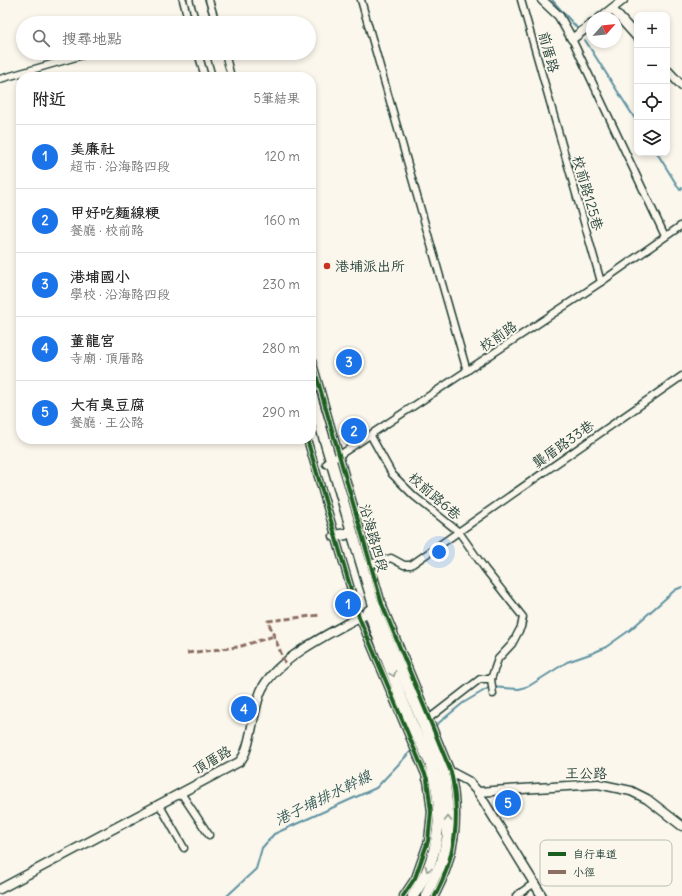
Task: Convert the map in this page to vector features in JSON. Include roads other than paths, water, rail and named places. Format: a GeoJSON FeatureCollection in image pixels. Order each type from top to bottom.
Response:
{"type":"FeatureCollection","features":[{"type":"Feature","properties":{"kind":"main road"},"geometry":{"type":"LineString","coordinates":[[194,0],[202,16]]}},
{"type":"Feature","properties":{"kind":"main road"},"geometry":{"type":"LineString","coordinates":[[199,0],[203,16]]}},
{"type":"Feature","properties":{"kind":"main road"},"geometry":{"type":"LineString","coordinates":[[211,60],[215,72]]}},
{"type":"Feature","properties":{"kind":"main road"},"geometry":{"type":"LineString","coordinates":[[216,60],[220,72]]}},
{"type":"Feature","properties":{"kind":"main road","name":"沿海路四段"},"geometry":{"type":"LineString","coordinates":[[316,409],[375,608]]}},
{"type":"Feature","properties":{"kind":"main road","name":"沿海路四段"},"geometry":{"type":"LineString","coordinates":[[316,426],[332,461],[346,534],[439,776]]}},
{"type":"Feature","properties":{"kind":"main road"},"geometry":{"type":"LineString","coordinates":[[335,536],[346,534]]}},
{"type":"Feature","properties":{"kind":"main road"},"geometry":{"type":"LineString","coordinates":[[413,896],[428,870],[435,852],[438,832],[439,776]]}},
{"type":"Feature","properties":{"kind":"main road"},"geometry":{"type":"LineString","coordinates":[[426,896],[442,861],[448,835],[448,813],[439,776]]}},
{"type":"Feature","properties":{"kind":"street"},"geometry":{"type":"LineString","coordinates":[[183,0],[187,16]]}},
{"type":"Feature","properties":{"kind":"street"},"geometry":{"type":"LineString","coordinates":[[206,16],[209,0]]}},
{"type":"Feature","properties":{"kind":"street"},"geometry":{"type":"LineString","coordinates":[[361,0],[467,371]]}},
{"type":"Feature","properties":{"kind":"street","name":"前厝路"},"geometry":{"type":"LineString","coordinates":[[522,0],[552,112]]}},
{"type":"Feature","properties":{"kind":"street","name":"前厝路"},"geometry":{"type":"LineString","coordinates":[[542,0],[559,16],[572,39],[586,28]]}},
{"type":"Feature","properties":{"kind":"street"},"geometry":{"type":"LineString","coordinates":[[608,12],[623,0]]}},
{"type":"Feature","properties":{"kind":"street"},"geometry":{"type":"LineString","coordinates":[[612,9],[634,34]]}},
{"type":"Feature","properties":{"kind":"street"},"geometry":{"type":"LineString","coordinates":[[572,39],[665,236]]}},
{"type":"Feature","properties":{"kind":"street"},"geometry":{"type":"LineString","coordinates":[[24,72],[66,60]]}},
{"type":"Feature","properties":{"kind":"street"},"geometry":{"type":"LineString","coordinates":[[200,60],[203,72]]}},
{"type":"Feature","properties":{"kind":"street"},"geometry":{"type":"LineString","coordinates":[[226,60],[230,72]]}},
{"type":"Feature","properties":{"kind":"street"},"geometry":{"type":"LineString","coordinates":[[670,73],[682,86]]}},
{"type":"Feature","properties":{"kind":"street"},"geometry":{"type":"LineString","coordinates":[[0,79],[16,74]]}},
{"type":"Feature","properties":{"kind":"street","name":"校前路125巷"},"geometry":{"type":"LineString","coordinates":[[552,112],[601,282]]}},
{"type":"Feature","properties":{"kind":"street","name":"校前路"},"geometry":{"type":"LineString","coordinates":[[332,461],[601,282],[682,225]]}},
{"type":"Feature","properties":{"kind":"street","name":"龔厝路33巷"},"geometry":{"type":"LineString","coordinates":[[370,564],[391,558],[404,565],[411,565],[682,376]]}},
{"type":"Feature","properties":{"kind":"street","name":"沿海路四段"},"geometry":{"type":"LineString","coordinates":[[316,382],[332,461],[370,564],[375,608]]}},
{"type":"Feature","properties":{"kind":"street","name":"校前路6巷"},"geometry":{"type":"LineString","coordinates":[[371,436],[392,474],[414,496],[459,532],[485,569],[523,617],[521,627],[512,644],[498,659],[491,679]]}},
{"type":"Feature","properties":{"kind":"street"},"geometry":{"type":"LineString","coordinates":[[308,444],[359,617],[420,728],[439,776],[456,793],[456,832],[448,867],[435,896]]}},
{"type":"Feature","properties":{"kind":"street","name":"頂厝路"},"geometry":{"type":"LineString","coordinates":[[0,889],[242,759],[249,739],[258,695],[264,685],[285,663],[375,608]]}},
{"type":"Feature","properties":{"kind":"street"},"geometry":{"type":"LineString","coordinates":[[420,728],[480,679],[491,679],[492,693]]}},
{"type":"Feature","properties":{"kind":"street"},"geometry":{"type":"LineString","coordinates":[[439,776],[468,781],[478,792],[533,884],[542,896]]}},
{"type":"Feature","properties":{"kind":"street"},"geometry":{"type":"LineString","coordinates":[[403,896],[414,878],[428,841],[431,812],[439,776]]}},
{"type":"Feature","properties":{"kind":"street","name":"王公路"},"geometry":{"type":"LineString","coordinates":[[478,792],[598,784],[631,791],[647,799],[682,826]]}},
{"type":"Feature","properties":{"kind":"street"},"geometry":{"type":"LineString","coordinates":[[181,793],[209,835]]}},
{"type":"Feature","properties":{"kind":"street"},"geometry":{"type":"LineString","coordinates":[[159,804],[184,848]]}},
{"type":"Feature","properties":{"kind":"street"},"geometry":{"type":"LineString","coordinates":[[516,896],[533,884]]}},
{"type":"Feature","properties":{"kind":"waterway"},"geometry":{"type":"LineString","coordinates":[[552,0],[578,29]]}},
{"type":"Feature","properties":{"kind":"waterway"},"geometry":{"type":"LineString","coordinates":[[585,40],[636,120]]}},
{"type":"Feature","properties":{"kind":"waterway"},"geometry":{"type":"LineString","coordinates":[[659,156],[680,190],[682,188]]}},
{"type":"Feature","properties":{"kind":"waterway","name":"港子埔排水幹線"},"geometry":{"type":"LineString","coordinates":[[435,726],[463,703],[490,687],[519,689],[529,686],[567,662],[606,647],[630,630],[675,590],[682,587]]}},
{"type":"Feature","properties":{"kind":"waterway","name":"港子埔排水幹線"},"geometry":{"type":"LineString","coordinates":[[227,896],[256,869],[262,848],[274,834],[376,788],[412,750]]}},
{"type":"Feature","properties":{"kind":"place","name":"港埔派出所"},"geometry":{"type":"Point","coordinates":[327,266]}},
{"type":"Feature","properties":{"kind":"place","name":"港埔國小"},"geometry":{"type":"Point","coordinates":[349,362]}},
{"type":"Feature","properties":{"kind":"place","name":"甲好吃麵線粳"},"geometry":{"type":"Point","coordinates":[354,431]}},
{"type":"Feature","properties":{"kind":"place","name":"美廉社"},"geometry":{"type":"Point","coordinates":[348,604]}},
{"type":"Feature","properties":{"kind":"place","name":"董龍宮"},"geometry":{"type":"Point","coordinates":[244,709]}},
{"type":"Feature","properties":{"kind":"place","name":"大有臭豆腐"},"geometry":{"type":"Point","coordinates":[508,803]}}]}
